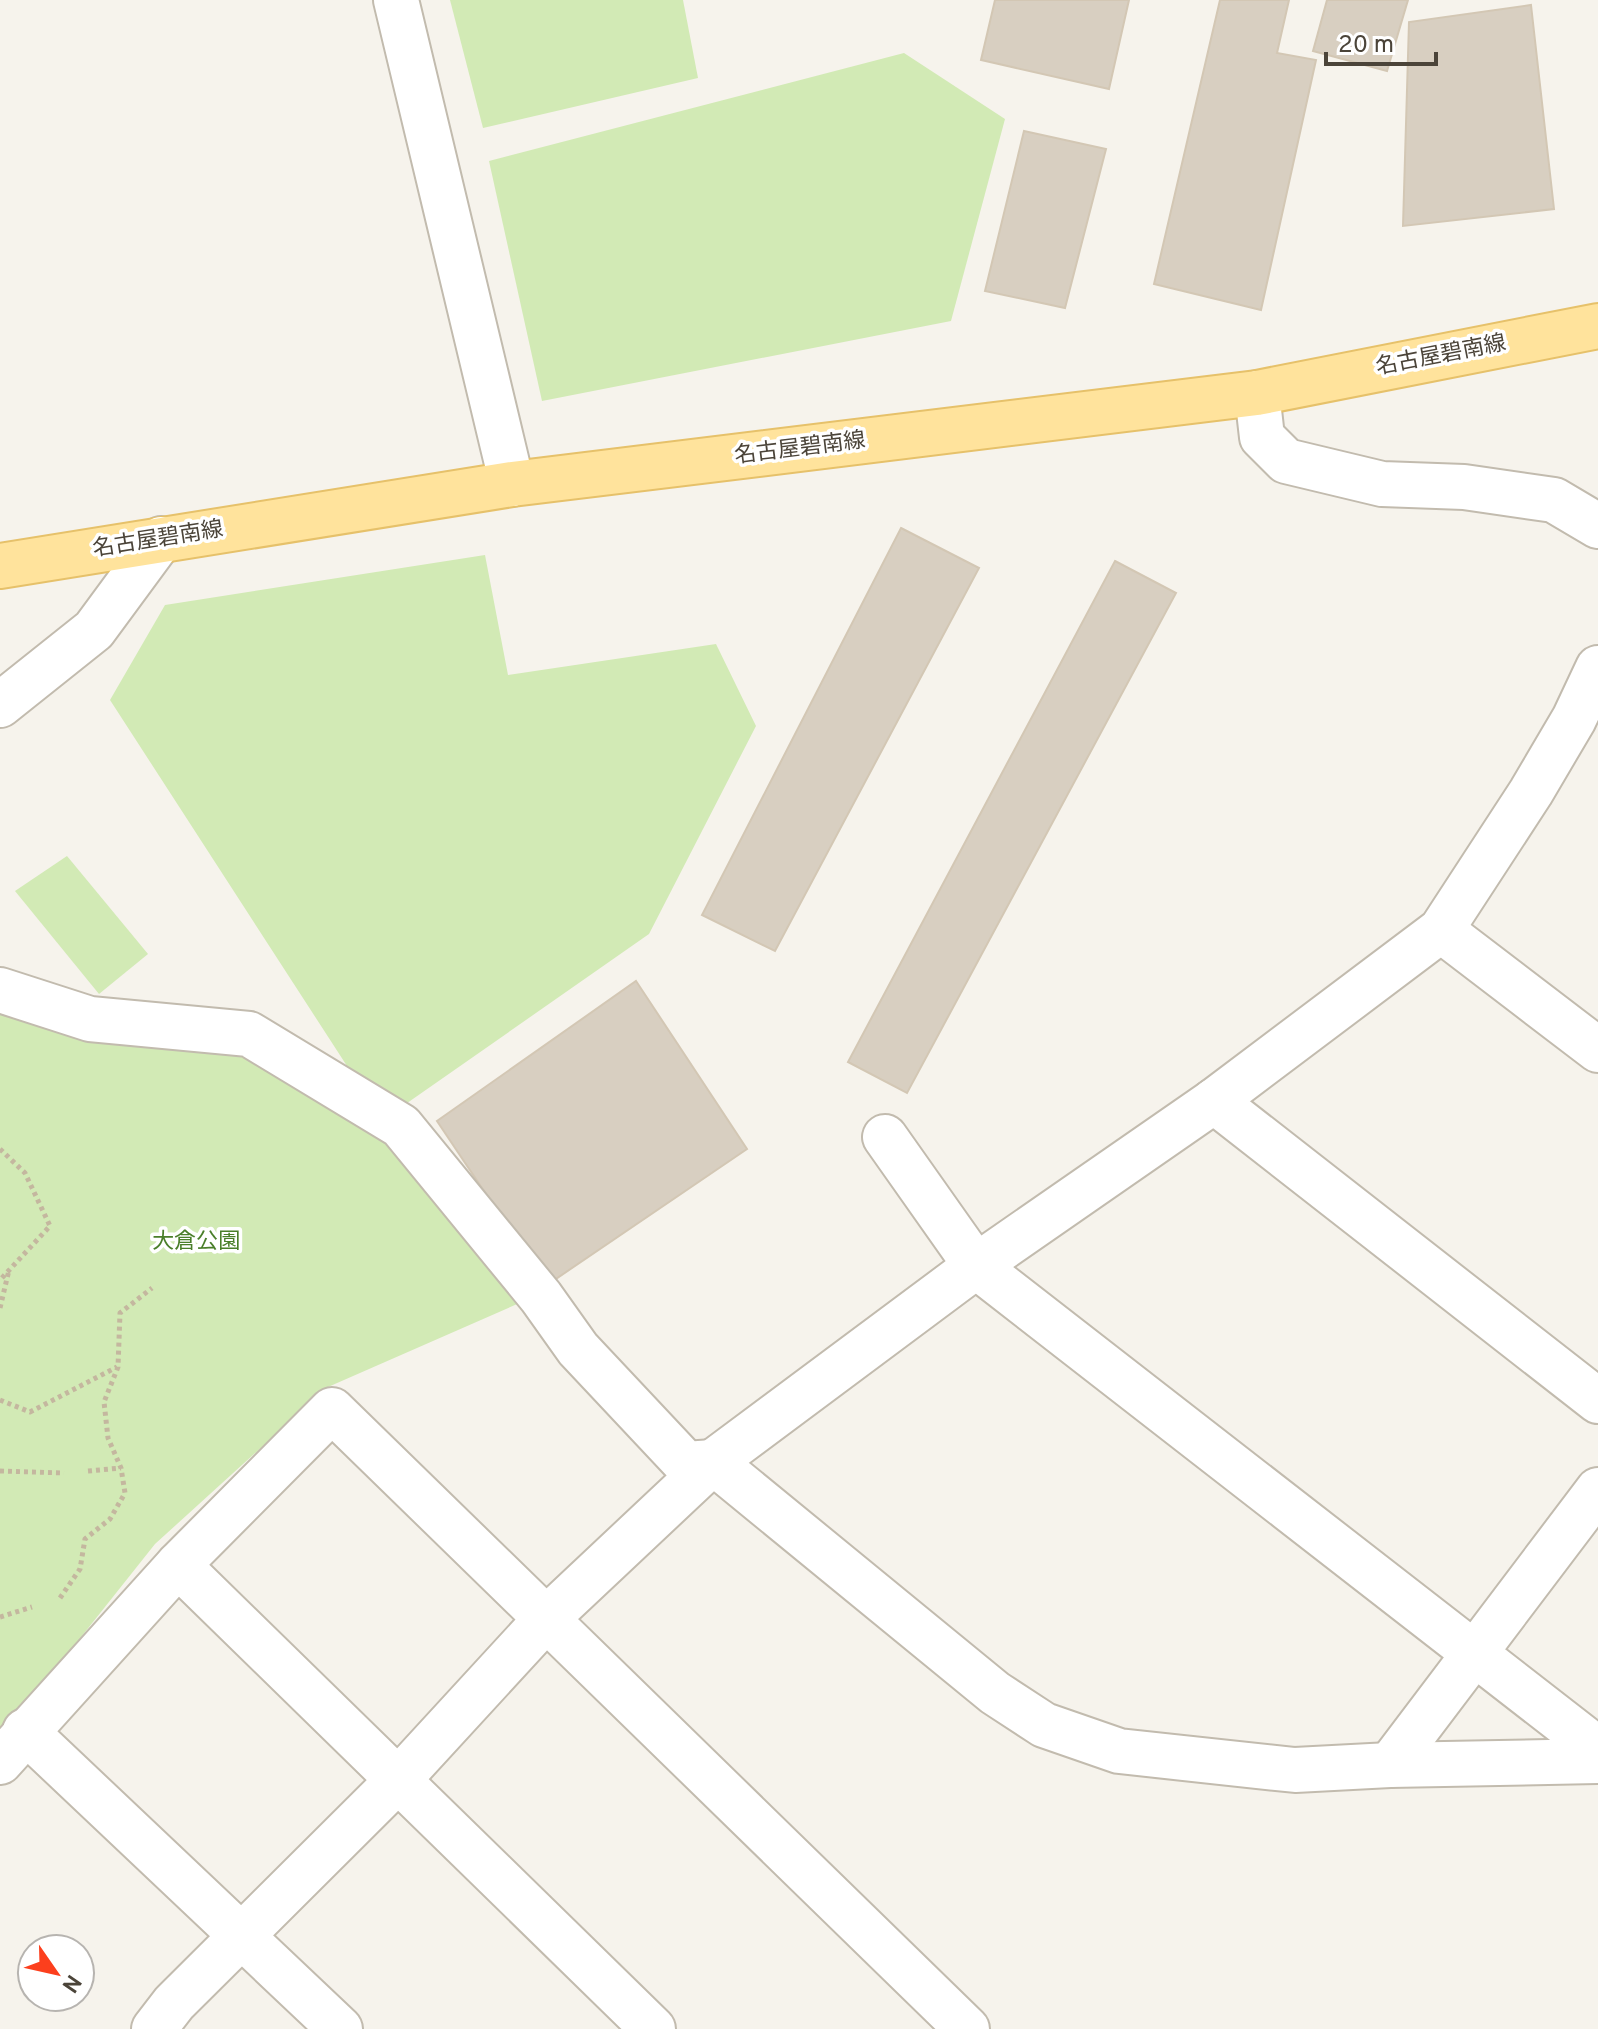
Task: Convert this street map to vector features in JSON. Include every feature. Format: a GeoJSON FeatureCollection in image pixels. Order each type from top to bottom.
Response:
{"type":"FeatureCollection","features":[{"type":"Feature","properties":{"kind":"main road","name":"名古屋碧南線"},"geometry":{"type":"LineString","coordinates":[[0,566],[512,484],[1257,393],[1598,326]]}},
{"type":"Feature","properties":{"kind":"street"},"geometry":{"type":"LineString","coordinates":[[396,0],[512,484]]}},
{"type":"Feature","properties":{"kind":"street"},"geometry":{"type":"LineString","coordinates":[[1257,393],[1262,437],[1286,461],[1382,484],[1464,487],[1554,500],[1598,526]]}},
{"type":"Feature","properties":{"kind":"street"},"geometry":{"type":"LineString","coordinates":[[0,705],[94,630],[161,539]]}},
{"type":"Feature","properties":{"kind":"street"},"geometry":{"type":"LineString","coordinates":[[154,2029],[174,2003],[399,1779],[545,1620],[713,1462],[976,1266],[1214,1101],[1441,930],[1531,792],[1586,728],[1598,668]]}},
{"type":"Feature","properties":{"kind":"street"},"geometry":{"type":"LineString","coordinates":[[1441,930],[1598,1050]]}},
{"type":"Feature","properties":{"kind":"street"},"geometry":{"type":"LineString","coordinates":[[0,990],[90,1019],[249,1034],[401,1126],[541,1297],[578,1349],[686,1464],[713,1462],[995,1693],[1044,1725],[1119,1751],[1295,1770],[1598,1758],[1591,1744],[976,1266],[885,1137]]}},
{"type":"Feature","properties":{"kind":"street"},"geometry":{"type":"LineString","coordinates":[[1214,1101],[1598,1401]]}},
{"type":"Feature","properties":{"kind":"street"},"geometry":{"type":"LineString","coordinates":[[340,2029],[244,1936],[13,1747],[178,1565],[332,1410],[967,2029]]}},
{"type":"Feature","properties":{"kind":"street"},"geometry":{"type":"LineString","coordinates":[[1390,1765],[1598,1490]]}},
{"type":"Feature","properties":{"kind":"street"},"geometry":{"type":"LineString","coordinates":[[178,1565],[653,2029]]}},
{"type":"Feature","properties":{"kind":"path"},"geometry":{"type":"LineString","coordinates":[[0,1149],[25,1173],[50,1226],[0,1280]]}},
{"type":"Feature","properties":{"kind":"path"},"geometry":{"type":"LineString","coordinates":[[0,1308],[9,1269]]}},
{"type":"Feature","properties":{"kind":"path"},"geometry":{"type":"LineString","coordinates":[[60,1598],[80,1569],[85,1539],[110,1519],[125,1493],[121,1468],[108,1438],[104,1402],[118,1367],[120,1313],[152,1288]]}},
{"type":"Feature","properties":{"kind":"path"},"geometry":{"type":"LineString","coordinates":[[0,1400],[30,1412],[118,1367]]}},
{"type":"Feature","properties":{"kind":"path"},"geometry":{"type":"LineString","coordinates":[[88,1471],[121,1468]]}},
{"type":"Feature","properties":{"kind":"path"},"geometry":{"type":"LineString","coordinates":[[0,1471],[64,1473]]}},
{"type":"Feature","properties":{"kind":"path"},"geometry":{"type":"LineString","coordinates":[[0,1617],[32,1607]]}},
{"type":"Feature","properties":{"kind":"green space"},"geometry":{"type":"Polygon","coordinates":[[[450,0],[683,0],[698,78],[483,128],[450,0]]]}},
{"type":"Feature","properties":{"kind":"green space"},"geometry":{"type":"Polygon","coordinates":[[[904,53],[1005,119],[951,321],[542,401],[489,161],[904,53]]]}},
{"type":"Feature","properties":{"kind":"green space"},"geometry":{"type":"Polygon","coordinates":[[[485,555],[508,675],[716,644],[756,726],[649,934],[400,1108],[369,1100],[110,700],[165,605],[485,555]]]}},
{"type":"Feature","properties":{"kind":"green space"},"geometry":{"type":"Polygon","coordinates":[[[67,856],[148,954],[99,994],[15,891],[67,856]]]}},
{"type":"Feature","properties":{"kind":"green space","name":"大倉公園"},"geometry":{"type":"Polygon","coordinates":[[[0,1004],[244,1043],[393,1133],[524,1301],[328,1387],[155,1544],[0,1739],[0,1004]]]}},
{"type":"Feature","properties":{"kind":"building"},"geometry":{"type":"Polygon","coordinates":[[[995,0],[1129,0],[1109,89],[981,60],[995,0]]]}},
{"type":"Feature","properties":{"kind":"building"},"geometry":{"type":"Polygon","coordinates":[[[1220,0],[1289,0],[1277,53],[1316,60],[1261,310],[1154,284],[1220,0]]]}},
{"type":"Feature","properties":{"kind":"building"},"geometry":{"type":"Polygon","coordinates":[[[1327,0],[1408,0],[1387,71],[1313,51],[1327,0]]]}},
{"type":"Feature","properties":{"kind":"building"},"geometry":{"type":"Polygon","coordinates":[[[1531,5],[1554,209],[1403,226],[1409,22],[1531,5]]]}},
{"type":"Feature","properties":{"kind":"building"},"geometry":{"type":"Polygon","coordinates":[[[1024,131],[1106,149],[1065,308],[985,291],[1024,131]]]}},
{"type":"Feature","properties":{"kind":"building"},"geometry":{"type":"Polygon","coordinates":[[[901,528],[979,568],[775,951],[702,915],[901,528]]]}},
{"type":"Feature","properties":{"kind":"building"},"geometry":{"type":"Polygon","coordinates":[[[1115,561],[1176,593],[907,1093],[848,1062],[1115,561]]]}},
{"type":"Feature","properties":{"kind":"building"},"geometry":{"type":"Polygon","coordinates":[[[636,981],[747,1149],[547,1285],[437,1121],[636,981]]]}}]}
